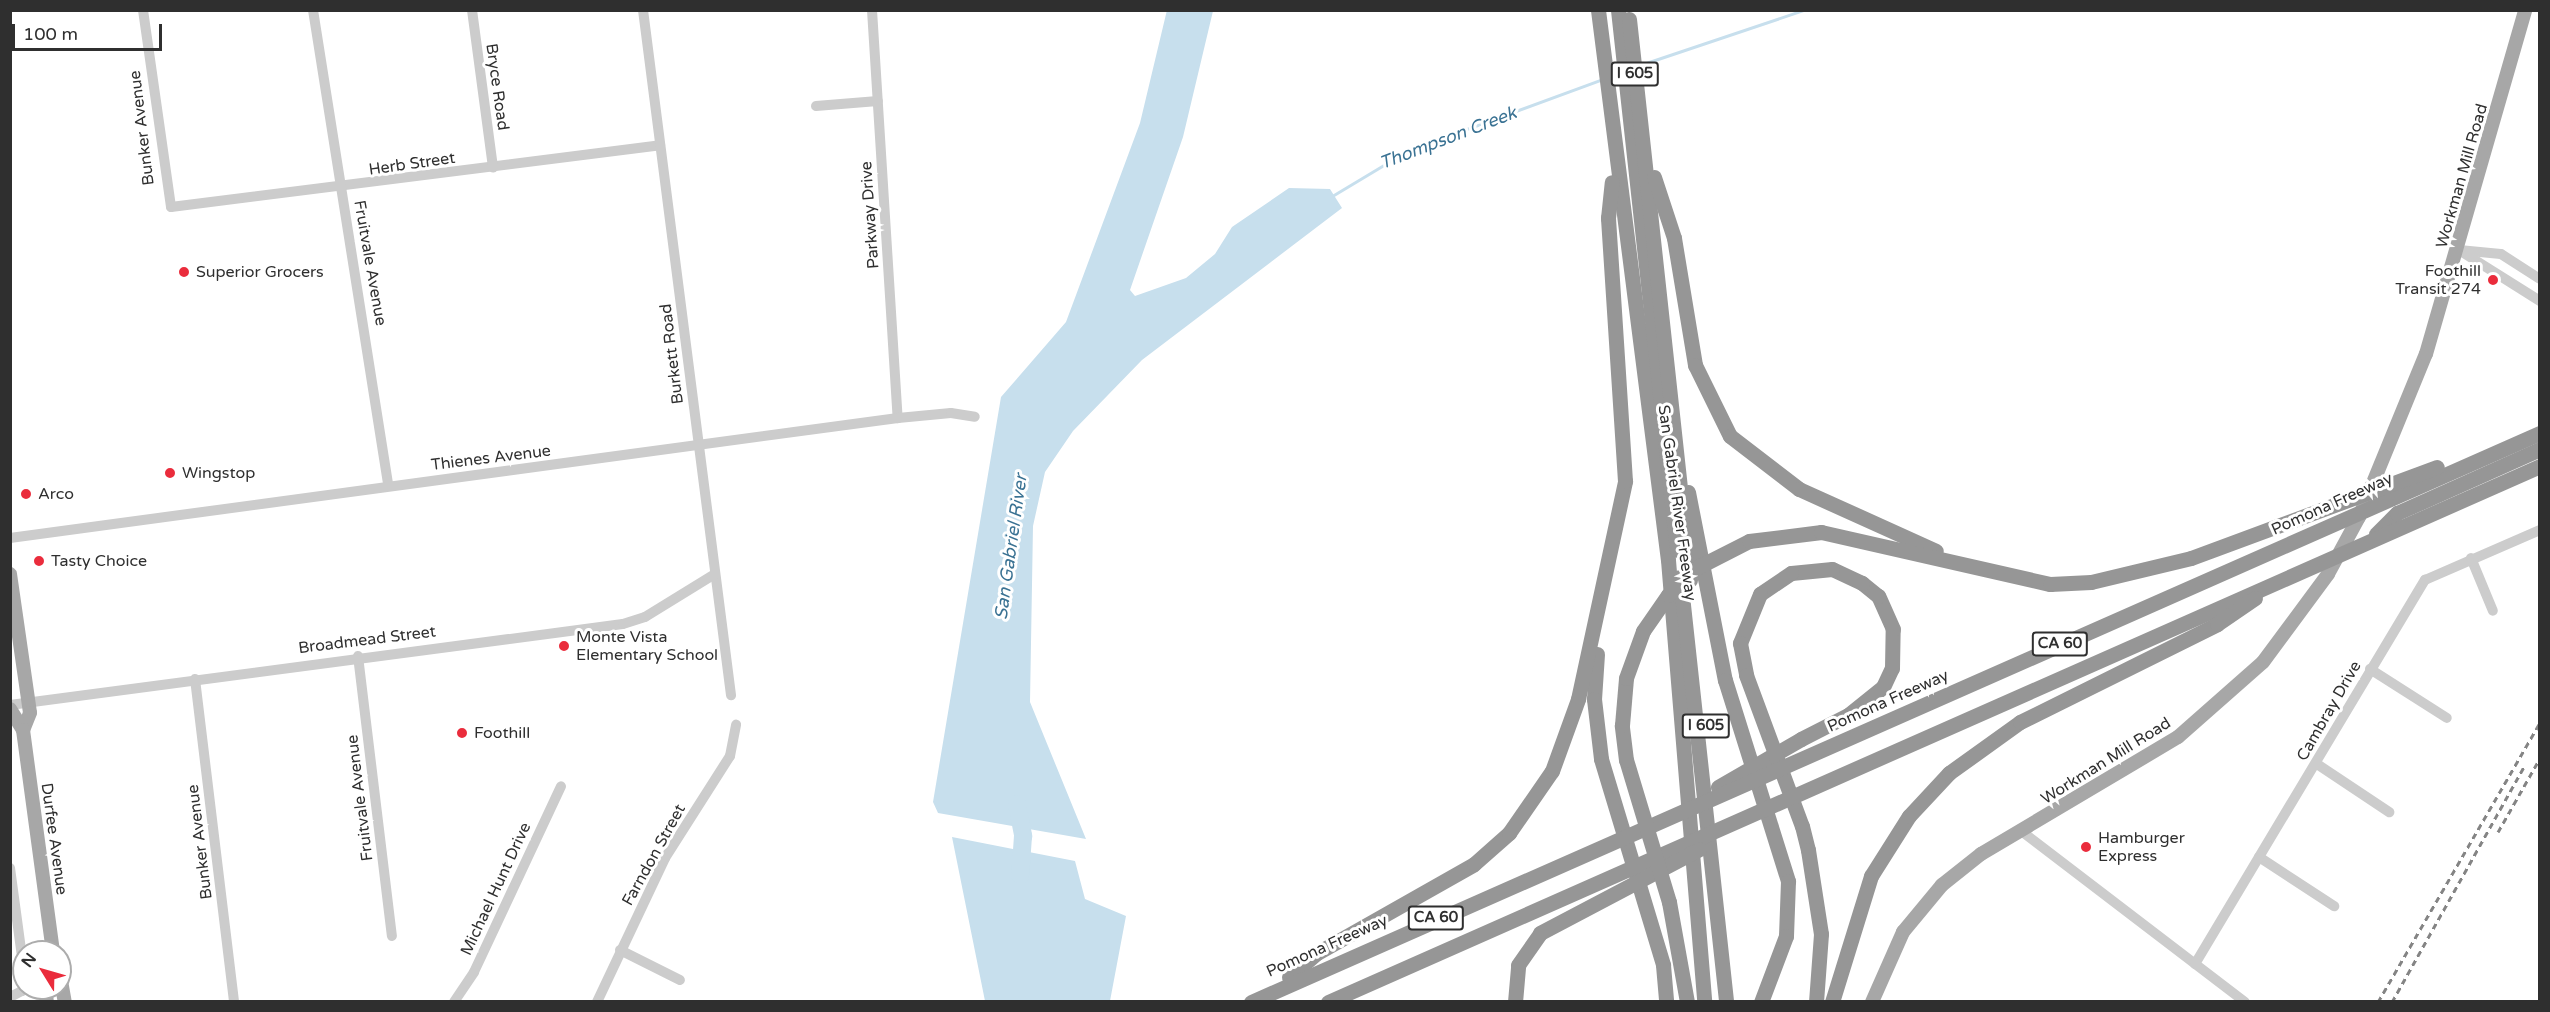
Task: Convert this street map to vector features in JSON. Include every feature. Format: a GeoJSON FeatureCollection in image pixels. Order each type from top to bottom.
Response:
{"type":"FeatureCollection","features":[{"type":"Feature","properties":{"kind":"highway","name":"San Gabriel River Freeway"},"geometry":{"type":"LineString","coordinates":[[1598,10],[1616,18]]}},
{"type":"Feature","properties":{"kind":"highway","name":"San Gabriel River Freeway"},"geometry":{"type":"LineString","coordinates":[[1616,18],[1626,131],[1615,159],[1643,389],[1668,560],[1704,1002]]}},
{"type":"Feature","properties":{"kind":"highway","name":"San Gabriel River Freeway"},"geometry":{"type":"LineString","coordinates":[[1616,18],[1626,131],[1645,149],[1734,1002]]}},
{"type":"Feature","properties":{"kind":"highway"},"geometry":{"type":"LineString","coordinates":[[1626,131],[1648,356],[1643,389]]}},
{"type":"Feature","properties":{"kind":"highway"},"geometry":{"type":"LineString","coordinates":[[1626,131],[1726,1002]]}},
{"type":"Feature","properties":{"kind":"highway"},"geometry":{"type":"LineString","coordinates":[[1645,149],[1674,238],[1695,365],[1730,436],[1799,489],[1971,567]]}},
{"type":"Feature","properties":{"kind":"highway"},"geometry":{"type":"LineString","coordinates":[[1615,159],[1608,218],[1625,481],[1606,583],[1595,675],[1595,726],[1613,805],[1663,965],[1666,1002]]}},
{"type":"Feature","properties":{"kind":"highway","name":"Pomona Freeway"},"geometry":{"type":"LineString","coordinates":[[1251,1002],[1270,991],[1648,827],[2311,533],[2411,482],[2540,432]]}},
{"type":"Feature","properties":{"kind":"highway"},"geometry":{"type":"LineString","coordinates":[[2369,540],[2397,513],[2540,449]]}},
{"type":"Feature","properties":{"kind":"highway"},"geometry":{"type":"LineString","coordinates":[[1676,450],[1700,536],[1725,680],[1786,872],[1786,936],[1772,981],[1761,1002]]}},
{"type":"Feature","properties":{"kind":"highway","name":"CA 60"},"geometry":{"type":"LineString","coordinates":[[1328,1002],[2540,466]]}},
{"type":"Feature","properties":{"kind":"highway"},"geometry":{"type":"LineString","coordinates":[[1687,1002],[1669,902],[1626,760],[1626,678],[1643,631],[1668,595],[1698,567],[1749,541],[1793,532],[1830,533],[2049,584],[2133,575],[2324,506],[2411,482]]}},
{"type":"Feature","properties":{"kind":"highway"},"geometry":{"type":"LineString","coordinates":[[1648,827],[1801,739],[1870,702],[1892,668],[1893,629],[1878,596],[1832,569],[1810,568],[1775,582],[1749,611],[1740,643],[1746,675],[1810,859],[1821,934],[1816,1002]]}},
{"type":"Feature","properties":{"kind":"highway"},"geometry":{"type":"LineString","coordinates":[[1832,1002],[1871,876],[1910,816],[1949,773],[2020,722],[2217,624],[2285,578]]}},
{"type":"Feature","properties":{"kind":"highway"},"geometry":{"type":"LineString","coordinates":[[1270,991],[1317,953],[1438,888],[1509,833],[1552,771],[1567,733],[1606,583]]}},
{"type":"Feature","properties":{"kind":"highway"},"geometry":{"type":"LineString","coordinates":[[1515,1002],[1518,965],[1540,933],[1619,889],[1832,779]]}},
{"type":"Feature","properties":{"kind":"highway"},"geometry":{"type":"LineString","coordinates":[[1699,934],[1711,958],[1716,1002]]}},
{"type":"Feature","properties":{"kind":"main road","name":"Workman Mill Road"},"geometry":{"type":"LineString","coordinates":[[1872,1002],[1892,951],[1922,908],[1962,868],[2020,830],[2178,737],[2232,693],[2301,615],[2348,541],[2383,463],[2426,354],[2458,250],[2525,10]]}},
{"type":"Feature","properties":{"kind":"main road","name":"Durfee Avenue"},"geometry":{"type":"LineString","coordinates":[[10,574],[28,702],[23,730],[51,940]]}},
{"type":"Feature","properties":{"kind":"main road","name":"Durfee Avenue"},"geometry":{"type":"LineString","coordinates":[[10,707],[23,730]]}},
{"type":"Feature","properties":{"kind":"street","name":"Bunker Avenue"},"geometry":{"type":"LineString","coordinates":[[143,10],[168,206]]}},
{"type":"Feature","properties":{"kind":"street","name":"Fruitvale Avenue"},"geometry":{"type":"LineString","coordinates":[[313,10],[388,486]]}},
{"type":"Feature","properties":{"kind":"street","name":"Bryce Road"},"geometry":{"type":"LineString","coordinates":[[472,10],[493,168]]}},
{"type":"Feature","properties":{"kind":"street","name":"Burkett Road"},"geometry":{"type":"LineString","coordinates":[[643,10],[697,446],[731,695]]}},
{"type":"Feature","properties":{"kind":"street","name":"Parkway Drive"},"geometry":{"type":"LineString","coordinates":[[872,10],[898,418]]}},
{"type":"Feature","properties":{"kind":"street"},"geometry":{"type":"LineString","coordinates":[[816,106],[878,101]]}},
{"type":"Feature","properties":{"kind":"street","name":"Herb Street"},"geometry":{"type":"LineString","coordinates":[[168,206],[340,189],[660,145]]}},
{"type":"Feature","properties":{"kind":"street"},"geometry":{"type":"LineString","coordinates":[[2458,250],[2501,254],[2540,279]]}},
{"type":"Feature","properties":{"kind":"street"},"geometry":{"type":"LineString","coordinates":[[2458,250],[2540,301]]}},
{"type":"Feature","properties":{"kind":"street","name":"Thienes Avenue"},"geometry":{"type":"LineString","coordinates":[[10,538],[898,418],[951,413],[975,417]]}},
{"type":"Feature","properties":{"kind":"street","name":"Cambray Drive"},"geometry":{"type":"LineString","coordinates":[[2195,964],[2317,764],[2370,669],[2425,580],[2471,558],[2540,530]]}},
{"type":"Feature","properties":{"kind":"street"},"geometry":{"type":"LineString","coordinates":[[2471,558],[2493,611]]}},
{"type":"Feature","properties":{"kind":"street","name":"Broadmead Street"},"geometry":{"type":"LineString","coordinates":[[10,707],[28,702],[357,656],[622,624],[645,617],[715,574]]}},
{"type":"Feature","properties":{"kind":"street","name":"Fruitvale Avenue"},"geometry":{"type":"LineString","coordinates":[[357,656],[392,936]]}},
{"type":"Feature","properties":{"kind":"street"},"geometry":{"type":"LineString","coordinates":[[2370,669],[2447,718]]}},
{"type":"Feature","properties":{"kind":"street","name":"Bunker Avenue"},"geometry":{"type":"LineString","coordinates":[[195,679],[234,1002]]}},
{"type":"Feature","properties":{"kind":"street","name":"Farndon Street"},"geometry":{"type":"LineString","coordinates":[[597,1002],[665,858],[730,756],[736,725]]}},
{"type":"Feature","properties":{"kind":"street"},"geometry":{"type":"LineString","coordinates":[[2317,764],[2389,812]]}},
{"type":"Feature","properties":{"kind":"street","name":"Michael Hunt Drive"},"geometry":{"type":"LineString","coordinates":[[454,1002],[474,972],[561,786]]}},
{"type":"Feature","properties":{"kind":"street"},"geometry":{"type":"LineString","coordinates":[[2020,830],[2245,1002]]}},
{"type":"Feature","properties":{"kind":"street"},"geometry":{"type":"LineString","coordinates":[[2259,857],[2334,906]]}},
{"type":"Feature","properties":{"kind":"street"},"geometry":{"type":"LineString","coordinates":[[10,868],[19,940]]}},
{"type":"Feature","properties":{"kind":"street"},"geometry":{"type":"LineString","coordinates":[[620,950],[680,980]]}},
{"type":"Feature","properties":{"kind":"water"},"geometry":{"type":"Polygon","coordinates":[[[1167,10],[1213,11],[1183,137],[1130,290],[1135,296],[1186,278],[1215,254],[1232,227],[1289,188],[1330,189],[1342,208],[1142,360],[1073,431],[1045,472],[1033,526],[1030,702],[1086,839],[938,813],[933,802],[1001,397],[1066,322],[1140,123],[1167,10]]]}},
{"type":"Feature","properties":{"kind":"water"},"geometry":{"type":"Polygon","coordinates":[[[952,837],[1075,861],[1085,899],[1126,916],[1110,1001],[985,1001],[952,837]]]}},
{"type":"Feature","properties":{"kind":"waterway","name":"Thompson Creek"},"geometry":{"type":"LineString","coordinates":[[1640,65],[1803,10]]}},
{"type":"Feature","properties":{"kind":"waterway","name":"Thompson Creek"},"geometry":{"type":"LineString","coordinates":[[1332,196],[1407,151],[1603,79]]}},
{"type":"Feature","properties":{"kind":"waterway","name":"San Gabriel River"},"geometry":{"type":"LineString","coordinates":[[1017,804],[1023,836],[1020,875]]}},
{"type":"Feature","properties":{"kind":"railway"},"geometry":{"type":"LineString","coordinates":[[2378,1002],[2540,723]]}},
{"type":"Feature","properties":{"kind":"railway"},"geometry":{"type":"LineString","coordinates":[[2498,832],[2540,758]]}},
{"type":"Feature","properties":{"kind":"railway"},"geometry":{"type":"LineString","coordinates":[[2392,1002],[2524,767]]}},
{"type":"Feature","properties":{"kind":"place","name":"Superior Grocers"},"geometry":{"type":"Point","coordinates":[184,272]}},
{"type":"Feature","properties":{"kind":"place","name":"Foothill Transit 274"},"geometry":{"type":"Point","coordinates":[2493,280]}},
{"type":"Feature","properties":{"kind":"place","name":"Wingstop"},"geometry":{"type":"Point","coordinates":[170,473]}},
{"type":"Feature","properties":{"kind":"place","name":"Arco"},"geometry":{"type":"Point","coordinates":[26,494]}},
{"type":"Feature","properties":{"kind":"place","name":"Tasty Choice"},"geometry":{"type":"Point","coordinates":[39,561]}},
{"type":"Feature","properties":{"kind":"place","name":"Monte Vista Elementary School"},"geometry":{"type":"Point","coordinates":[564,646]}},
{"type":"Feature","properties":{"kind":"place","name":"Foothill"},"geometry":{"type":"Point","coordinates":[462,733]}},
{"type":"Feature","properties":{"kind":"place","name":"Hamburger Express"},"geometry":{"type":"Point","coordinates":[2086,847]}}]}
